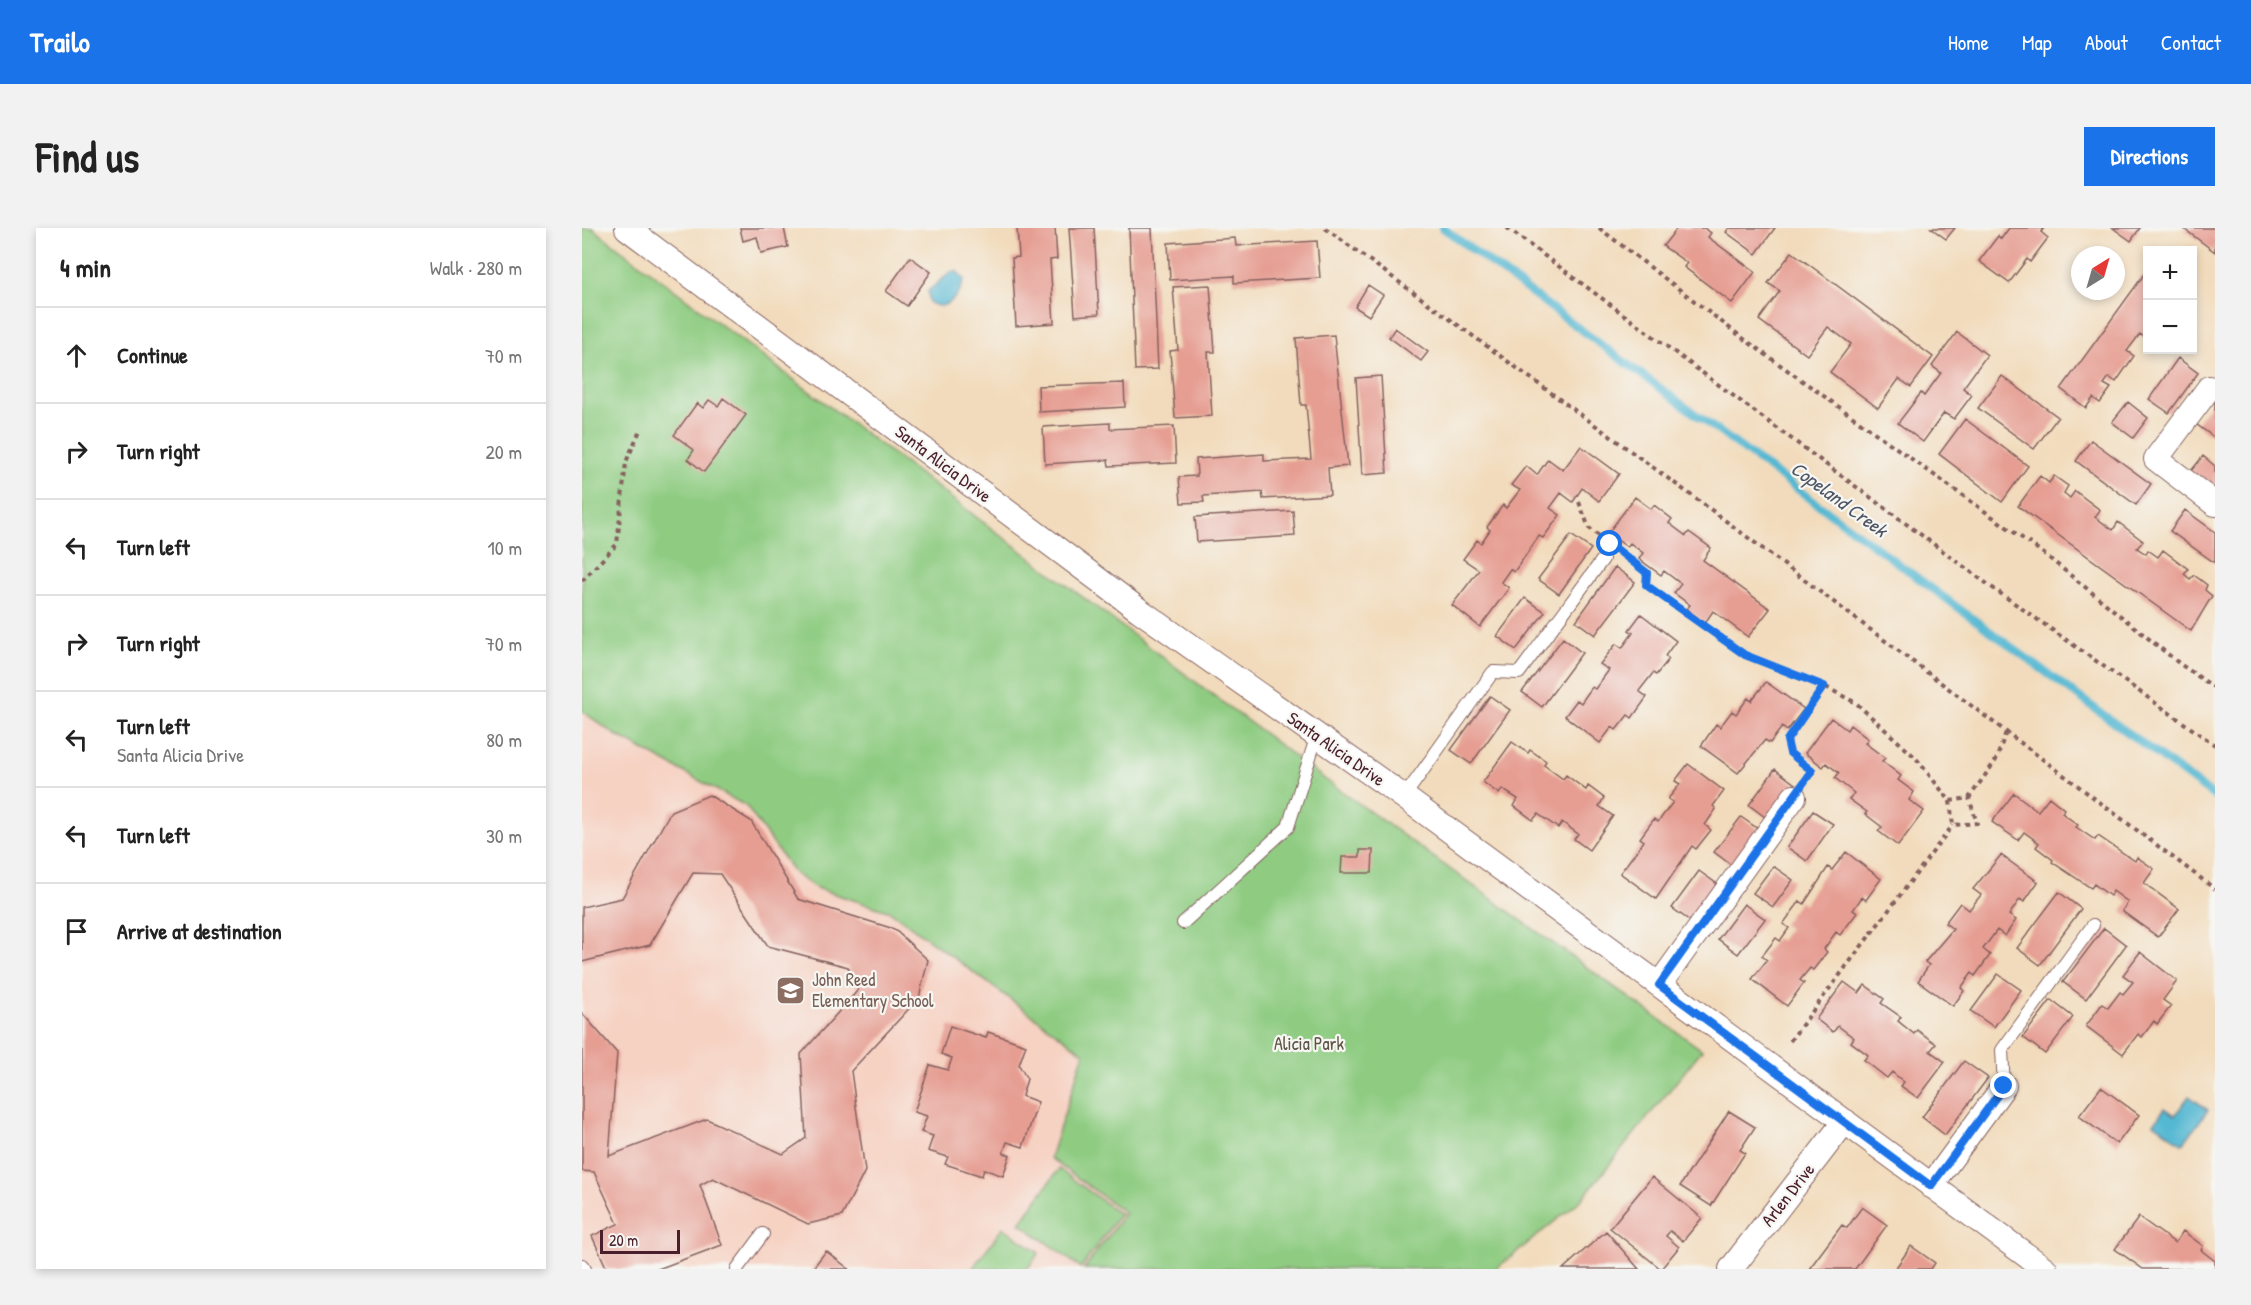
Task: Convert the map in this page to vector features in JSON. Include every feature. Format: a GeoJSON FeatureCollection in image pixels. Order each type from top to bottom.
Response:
{"type":"FeatureCollection","features":[{"type":"Feature","properties":{"kind":"street","name":"Santa Alicia Drive"},"geometry":{"type":"LineString","coordinates":[[627,228],[1139,610],[1404,796],[2045,1269]]}},
{"type":"Feature","properties":{"kind":"street"},"geometry":{"type":"LineString","coordinates":[[2209,388],[2156,459],[2215,504]]}},
{"type":"Feature","properties":{"kind":"street"},"geometry":{"type":"LineString","coordinates":[[1659,985],[1794,797]]}},
{"type":"Feature","properties":{"kind":"street"},"geometry":{"type":"LineString","coordinates":[[1931,1186],[2004,1086]]}},
{"type":"Feature","properties":{"kind":"street","name":"Arlen Drive"},"geometry":{"type":"LineString","coordinates":[[1731,1269],[1845,1121]]}},
{"type":"Feature","properties":{"kind":"lane"},"geometry":{"type":"LineString","coordinates":[[1404,796],[1493,672],[1519,673],[1603,558]]}},
{"type":"Feature","properties":{"kind":"lane"},"geometry":{"type":"LineString","coordinates":[[1184,923],[1288,827],[1317,735]]}},
{"type":"Feature","properties":{"kind":"lane"},"geometry":{"type":"LineString","coordinates":[[2004,1086],[2002,1050],[2093,925]]}},
{"type":"Feature","properties":{"kind":"lane"},"geometry":{"type":"LineString","coordinates":[[737,1269],[763,1234]]}},
{"type":"Feature","properties":{"kind":"lane"},"geometry":{"type":"LineString","coordinates":[[582,1265],[585,1269]]}},
{"type":"Feature","properties":{"kind":"path"},"geometry":{"type":"LineString","coordinates":[[1324,228],[1710,509],[2215,889]]}},
{"type":"Feature","properties":{"kind":"path"},"geometry":{"type":"LineString","coordinates":[[1507,228],[1990,586],[2215,745]]}},
{"type":"Feature","properties":{"kind":"path"},"geometry":{"type":"LineString","coordinates":[[1599,228],[1744,339],[2043,553],[2180,664],[2215,688]]}},
{"type":"Feature","properties":{"kind":"path"},"geometry":{"type":"LineString","coordinates":[[582,580],[617,544],[626,462],[641,429]]}},
{"type":"Feature","properties":{"kind":"path"},"geometry":{"type":"LineString","coordinates":[[1579,502],[1589,528],[1610,544]]}},
{"type":"Feature","properties":{"kind":"path"},"geometry":{"type":"LineString","coordinates":[[1619,551],[1647,573],[1646,585],[1745,655],[1824,686],[1856,703],[1915,757],[1950,801],[1953,825],[1790,1041]]}},
{"type":"Feature","properties":{"kind":"path"},"geometry":{"type":"LineString","coordinates":[[1794,797],[1812,771],[1790,753],[1787,740],[1824,686]]}},
{"type":"Feature","properties":{"kind":"path"},"geometry":{"type":"LineString","coordinates":[[1950,801],[1969,798],[1996,760],[2006,732]]}},
{"type":"Feature","properties":{"kind":"path"},"geometry":{"type":"LineString","coordinates":[[1953,825],[1977,823],[1969,798]]}},
{"type":"Feature","properties":{"kind":"shaded area","name":"John Reed Elementary School"},"geometry":{"type":"Polygon","coordinates":[[[582,711],[616,735],[746,806],[795,874],[816,888],[891,912],[1084,1054],[1050,1158],[1125,1213],[1084,1269],[582,1269],[582,711]]]}},
{"type":"Feature","properties":{"kind":"green space","name":"Alicia Park"},"geometry":{"type":"Polygon","coordinates":[[[582,228],[592,228],[1326,780],[1702,1050],[1581,1200],[1496,1269],[1084,1269],[1125,1213],[1050,1158],[1084,1053],[891,912],[816,888],[795,874],[746,806],[616,735],[582,711],[582,228]]]}},
{"type":"Feature","properties":{"kind":"green space"},"geometry":{"type":"Polygon","coordinates":[[[1059,1169],[1120,1214],[1081,1268],[1020,1223],[1059,1169]]]}},
{"type":"Feature","properties":{"kind":"green space"},"geometry":{"type":"Polygon","coordinates":[[[1003,1227],[1039,1253],[1027,1269],[972,1269],[1003,1227]]]}},
{"type":"Feature","properties":{"kind":"water"},"geometry":{"type":"Polygon","coordinates":[[[956,271],[964,279],[956,296],[941,306],[929,302],[928,291],[951,272],[956,271]]]}},
{"type":"Feature","properties":{"kind":"water"},"geometry":{"type":"Polygon","coordinates":[[[2189,1096],[2208,1110],[2183,1144],[2154,1123],[2165,1108],[2175,1115],[2189,1096]]]}},
{"type":"Feature","properties":{"kind":"building"},"geometry":{"type":"Polygon","coordinates":[[[740,228],[784,228],[788,247],[761,253],[757,237],[743,241],[740,228]]]}},
{"type":"Feature","properties":{"kind":"building"},"geometry":{"type":"Polygon","coordinates":[[[1017,228],[1055,228],[1057,259],[1050,260],[1054,323],[1016,326],[1012,258],[1019,257],[1017,228]]]}},
{"type":"Feature","properties":{"kind":"building"},"geometry":{"type":"Polygon","coordinates":[[[1069,228],[1094,228],[1099,314],[1075,316],[1069,228]]]}},
{"type":"Feature","properties":{"kind":"building"},"geometry":{"type":"Polygon","coordinates":[[[1129,228],[1152,228],[1158,369],[1135,370],[1129,228]]]}},
{"type":"Feature","properties":{"kind":"building"},"geometry":{"type":"Polygon","coordinates":[[[1677,228],[1704,228],[1711,233],[1708,237],[1755,272],[1732,303],[1684,267],[1687,263],[1663,246],[1677,228]]]}},
{"type":"Feature","properties":{"kind":"building"},"geometry":{"type":"Polygon","coordinates":[[[1729,228],[1775,228],[1756,254],[1726,232],[1729,228]]]}},
{"type":"Feature","properties":{"kind":"building"},"geometry":{"type":"Polygon","coordinates":[[[1931,228],[1955,228],[1946,239],[1931,228]]]}},
{"type":"Feature","properties":{"kind":"building"},"geometry":{"type":"Polygon","coordinates":[[[2009,228],[2044,228],[2041,232],[2048,238],[2030,262],[2027,259],[2009,283],[1979,261],[1998,236],[2001,239],[2009,228]]]}},
{"type":"Feature","properties":{"kind":"building"},"geometry":{"type":"Polygon","coordinates":[[[2113,228],[2140,228],[2131,241],[2113,228]]]}},
{"type":"Feature","properties":{"kind":"building"},"geometry":{"type":"Polygon","coordinates":[[[2183,228],[2215,228],[2215,252],[2183,228]]]}},
{"type":"Feature","properties":{"kind":"building"},"geometry":{"type":"Polygon","coordinates":[[[1235,238],[1236,246],[1317,241],[1320,278],[1234,283],[1234,276],[1170,280],[1168,243],[1235,238]]]}},
{"type":"Feature","properties":{"kind":"building"},"geometry":{"type":"Polygon","coordinates":[[[1792,252],[1933,357],[1911,387],[1899,379],[1878,408],[1830,372],[1851,344],[1828,327],[1807,355],[1759,320],[1780,291],[1768,283],[1792,252]]]}},
{"type":"Feature","properties":{"kind":"building"},"geometry":{"type":"Polygon","coordinates":[[[910,257],[931,272],[907,306],[886,291],[910,257]]]}},
{"type":"Feature","properties":{"kind":"building"},"geometry":{"type":"Polygon","coordinates":[[[2143,276],[2143,336],[2140,334],[2127,351],[2134,356],[2116,382],[2109,377],[2104,384],[2111,388],[2100,403],[2093,398],[2086,408],[2061,389],[2143,276]]]}},
{"type":"Feature","properties":{"kind":"building"},"geometry":{"type":"Polygon","coordinates":[[[1210,285],[1215,352],[1208,352],[1212,416],[1175,418],[1170,351],[1178,350],[1173,287],[1210,285]]]}},
{"type":"Feature","properties":{"kind":"building"},"geometry":{"type":"Polygon","coordinates":[[[1368,285],[1383,295],[1369,316],[1355,307],[1368,285]]]}},
{"type":"Feature","properties":{"kind":"building"},"geometry":{"type":"Polygon","coordinates":[[[1395,328],[1428,352],[1421,361],[1389,337],[1395,328]]]}},
{"type":"Feature","properties":{"kind":"building"},"geometry":{"type":"Polygon","coordinates":[[[1957,332],[1987,355],[1963,388],[1972,395],[1954,419],[1944,413],[1923,442],[1898,423],[1921,393],[1924,396],[1941,373],[1932,366],[1957,332]]]}},
{"type":"Feature","properties":{"kind":"building"},"geometry":{"type":"Polygon","coordinates":[[[1334,335],[1348,466],[1328,468],[1330,495],[1263,499],[1262,492],[1203,496],[1204,502],[1181,503],[1179,477],[1197,476],[1196,459],[1264,454],[1264,461],[1311,459],[1306,405],[1301,405],[1296,338],[1334,335]]]}},
{"type":"Feature","properties":{"kind":"building"},"geometry":{"type":"Polygon","coordinates":[[[2178,358],[2198,373],[2169,413],[2149,399],[2178,358]]]}},
{"type":"Feature","properties":{"kind":"building"},"geometry":{"type":"Polygon","coordinates":[[[1381,376],[1387,473],[1362,475],[1356,378],[1381,376]]]}},
{"type":"Feature","properties":{"kind":"building"},"geometry":{"type":"Polygon","coordinates":[[[2002,376],[2058,417],[2034,449],[1978,408],[2002,376]]]}},
{"type":"Feature","properties":{"kind":"building"},"geometry":{"type":"Polygon","coordinates":[[[1124,383],[1125,407],[1039,412],[1038,386],[1124,383]]]}},
{"type":"Feature","properties":{"kind":"building"},"geometry":{"type":"Polygon","coordinates":[[[2215,397],[2215,438],[2196,424],[2215,397]]]}},
{"type":"Feature","properties":{"kind":"building"},"geometry":{"type":"Polygon","coordinates":[[[723,398],[746,415],[704,472],[688,459],[694,450],[674,435],[697,403],[703,408],[709,400],[718,406],[723,398]]]}},
{"type":"Feature","properties":{"kind":"building"},"geometry":{"type":"Polygon","coordinates":[[[2128,402],[2148,418],[2133,438],[2112,422],[2128,402]]]}},
{"type":"Feature","properties":{"kind":"building"},"geometry":{"type":"Polygon","coordinates":[[[1965,419],[2028,466],[2002,502],[1939,454],[1965,419]]]}},
{"type":"Feature","properties":{"kind":"building"},"geometry":{"type":"Polygon","coordinates":[[[1110,423],[1110,429],[1174,426],[1176,463],[1109,466],[1108,460],[1045,464],[1043,427],[1110,423]]]}},
{"type":"Feature","properties":{"kind":"building"},"geometry":{"type":"Polygon","coordinates":[[[2091,440],[2151,484],[2136,505],[2076,461],[2091,440]]]}},
{"type":"Feature","properties":{"kind":"building"},"geometry":{"type":"Polygon","coordinates":[[[1581,446],[1619,474],[1599,501],[1582,488],[1573,502],[1561,493],[1550,508],[1560,515],[1543,538],[1539,536],[1514,572],[1510,569],[1501,582],[1509,588],[1480,627],[1452,605],[1479,570],[1463,559],[1477,540],[1481,543],[1490,530],[1487,527],[1503,505],[1506,508],[1520,490],[1511,485],[1526,466],[1537,475],[1548,459],[1563,470],[1581,446]]]}},
{"type":"Feature","properties":{"kind":"building"},"geometry":{"type":"Polygon","coordinates":[[[2203,456],[2215,466],[2215,498],[2187,476],[2203,456]]]}},
{"type":"Feature","properties":{"kind":"building"},"geometry":{"type":"Polygon","coordinates":[[[2040,476],[2049,483],[2054,476],[2068,486],[2064,493],[2070,498],[2075,491],[2100,510],[2095,517],[2113,530],[2118,522],[2143,541],[2137,548],[2146,554],[2148,550],[2158,557],[2163,550],[2188,569],[2184,574],[2190,579],[2194,575],[2207,585],[2205,590],[2212,596],[2191,631],[2018,506],[2040,476]]]}},
{"type":"Feature","properties":{"kind":"building"},"geometry":{"type":"Polygon","coordinates":[[[1635,497],[1651,509],[1654,505],[1672,519],[1669,523],[1686,536],[1689,532],[1711,548],[1703,560],[1770,609],[1748,637],[1713,611],[1705,623],[1686,609],[1690,605],[1674,593],[1681,584],[1664,571],[1661,575],[1639,559],[1643,553],[1630,543],[1627,547],[1608,533],[1635,497]]]}},
{"type":"Feature","properties":{"kind":"building"},"geometry":{"type":"Polygon","coordinates":[[[2185,510],[2215,532],[2215,563],[2170,531],[2185,510]]]}},
{"type":"Feature","properties":{"kind":"building"},"geometry":{"type":"Polygon","coordinates":[[[1293,511],[1295,536],[1197,542],[1195,517],[1293,511]]]}},
{"type":"Feature","properties":{"kind":"building"},"geometry":{"type":"Polygon","coordinates":[[[1571,535],[1591,549],[1559,594],[1538,579],[1571,535]]]}},
{"type":"Feature","properties":{"kind":"building"},"geometry":{"type":"Polygon","coordinates":[[[1615,567],[1635,582],[1595,635],[1576,621],[1615,567]]]}},
{"type":"Feature","properties":{"kind":"building"},"geometry":{"type":"Polygon","coordinates":[[[1525,598],[1545,612],[1516,650],[1497,636],[1525,598]]]}},
{"type":"Feature","properties":{"kind":"building"},"geometry":{"type":"Polygon","coordinates":[[[1641,614],[1676,641],[1665,656],[1669,659],[1656,675],[1653,673],[1639,691],[1647,697],[1632,718],[1628,715],[1616,730],[1612,727],[1600,743],[1565,716],[1577,700],[1581,703],[1592,687],[1595,689],[1609,670],[1600,664],[1616,644],[1622,648],[1633,633],[1629,630],[1641,614]]]}},
{"type":"Feature","properties":{"kind":"building"},"geometry":{"type":"Polygon","coordinates":[[[1563,638],[1582,653],[1542,707],[1522,692],[1563,638]]]}},
{"type":"Feature","properties":{"kind":"building"},"geometry":{"type":"Polygon","coordinates":[[[1766,682],[1804,709],[1787,731],[1782,727],[1770,743],[1765,740],[1738,773],[1701,746],[1716,724],[1720,727],[1732,711],[1736,714],[1748,698],[1751,701],[1766,682]]]}},
{"type":"Feature","properties":{"kind":"building"},"geometry":{"type":"Polygon","coordinates":[[[1490,696],[1510,710],[1471,764],[1451,750],[1490,696]]]}},
{"type":"Feature","properties":{"kind":"building"},"geometry":{"type":"Polygon","coordinates":[[[1831,718],[1847,730],[1850,725],[1868,739],[1865,743],[1885,758],[1882,761],[1901,776],[1898,780],[1914,792],[1909,800],[1924,811],[1898,846],[1878,831],[1882,827],[1865,814],[1867,812],[1849,799],[1854,793],[1835,778],[1839,773],[1826,763],[1823,767],[1805,753],[1831,718]]]}},
{"type":"Feature","properties":{"kind":"building"},"geometry":{"type":"Polygon","coordinates":[[[1512,742],[1546,761],[1544,765],[1563,779],[1566,775],[1586,790],[1588,786],[1604,798],[1599,806],[1613,816],[1589,850],[1574,839],[1578,834],[1562,822],[1558,828],[1538,814],[1533,820],[1514,806],[1518,799],[1502,789],[1499,794],[1483,782],[1512,742]]]}},
{"type":"Feature","properties":{"kind":"building"},"geometry":{"type":"Polygon","coordinates":[[[1688,764],[1724,791],[1713,806],[1716,809],[1705,825],[1711,830],[1696,849],[1692,846],[1656,899],[1620,873],[1644,841],[1640,838],[1654,819],[1658,822],[1673,802],[1668,799],[1680,784],[1675,781],[1688,764]]]}},
{"type":"Feature","properties":{"kind":"building"},"geometry":{"type":"Polygon","coordinates":[[[1775,769],[1795,784],[1769,820],[1749,805],[1775,769]]]}},
{"type":"Feature","properties":{"kind":"building"},"geometry":{"type":"Polygon","coordinates":[[[2014,793],[2038,811],[2049,797],[2064,809],[2062,813],[2078,825],[2076,827],[2095,840],[2098,836],[2135,861],[2137,857],[2154,869],[2144,883],[2179,909],[2158,937],[2122,911],[2128,902],[2113,891],[2110,896],[2094,884],[2091,888],[2052,862],[2053,860],[2036,847],[2039,843],[2024,832],[2018,840],[1992,822],[2014,793]]]}},
{"type":"Feature","properties":{"kind":"building"},"geometry":{"type":"Polygon","coordinates":[[[709,795],[751,821],[798,899],[894,929],[928,960],[919,998],[851,1071],[865,1171],[842,1216],[808,1224],[713,1178],[700,1185],[722,1245],[658,1269],[607,1269],[592,1236],[618,1224],[594,1172],[582,1171],[582,1013],[617,1053],[609,1156],[707,1119],[783,1154],[806,1138],[801,1054],[858,990],[848,967],[768,946],[720,874],[693,873],[650,945],[582,962],[582,907],[622,898],[671,811],[709,795]]]}},
{"type":"Feature","properties":{"kind":"building"},"geometry":{"type":"Polygon","coordinates":[[[1813,811],[1833,824],[1807,861],[1787,847],[1813,811]]]}},
{"type":"Feature","properties":{"kind":"building"},"geometry":{"type":"Polygon","coordinates":[[[1741,817],[1761,831],[1734,867],[1714,852],[1741,817]]]}},
{"type":"Feature","properties":{"kind":"building"},"geometry":{"type":"Polygon","coordinates":[[[1360,850],[1373,850],[1372,873],[1341,873],[1342,857],[1360,857],[1360,850]]]}},
{"type":"Feature","properties":{"kind":"building"},"geometry":{"type":"Polygon","coordinates":[[[1846,852],[1881,879],[1866,900],[1862,897],[1853,910],[1857,913],[1840,935],[1836,932],[1824,949],[1827,952],[1813,970],[1810,968],[1800,980],[1804,983],[1787,1006],[1752,979],[1767,960],[1762,956],[1776,938],[1780,941],[1789,928],[1783,924],[1800,901],[1804,904],[1828,867],[1832,870],[1846,852]]]}},
{"type":"Feature","properties":{"kind":"building"},"geometry":{"type":"Polygon","coordinates":[[[2001,855],[2038,882],[2024,902],[2020,899],[2009,915],[2016,920],[2005,936],[1997,930],[1983,949],[1990,955],[1975,976],[1972,973],[1961,988],[1964,991],[1953,1006],[1918,981],[1929,965],[1925,962],[1953,929],[1945,923],[1960,903],[1969,910],[1981,895],[1973,889],[2001,855]]]}},
{"type":"Feature","properties":{"kind":"building"},"geometry":{"type":"Polygon","coordinates":[[[1773,866],[1793,880],[1773,907],[1753,893],[1773,866]]]}},
{"type":"Feature","properties":{"kind":"building"},"geometry":{"type":"Polygon","coordinates":[[[1699,871],[1720,886],[1693,923],[1672,908],[1699,871]]]}},
{"type":"Feature","properties":{"kind":"building"},"geometry":{"type":"Polygon","coordinates":[[[2059,892],[2081,909],[2040,965],[2017,948],[2059,892]]]}},
{"type":"Feature","properties":{"kind":"building"},"geometry":{"type":"Polygon","coordinates":[[[1744,904],[1765,919],[1738,954],[1718,939],[1744,904]]]}},
{"type":"Feature","properties":{"kind":"building"},"geometry":{"type":"Polygon","coordinates":[[[2104,928],[2126,945],[2086,999],[2063,982],[2104,928]]]}},
{"type":"Feature","properties":{"kind":"building"},"geometry":{"type":"Polygon","coordinates":[[[2140,952],[2177,981],[2163,1000],[2171,1006],[2157,1024],[2154,1021],[2142,1037],[2138,1034],[2123,1054],[2086,1026],[2102,1004],[2108,1008],[2120,992],[2123,994],[2133,982],[2123,975],[2140,952]]]}},
{"type":"Feature","properties":{"kind":"building"},"geometry":{"type":"Polygon","coordinates":[[[1998,974],[2021,990],[1994,1027],[1971,1011],[1998,974]]]}},
{"type":"Feature","properties":{"kind":"building"},"geometry":{"type":"Polygon","coordinates":[[[1844,982],[1859,993],[1865,985],[1884,999],[1881,1003],[1901,1017],[1898,1021],[1914,1034],[1917,1030],[1936,1044],[1930,1051],[1945,1062],[1918,1098],[1901,1086],[1904,1082],[1892,1072],[1887,1078],[1864,1060],[1868,1055],[1851,1042],[1854,1038],[1838,1026],[1833,1032],[1816,1019],[1844,982]]]}},
{"type":"Feature","properties":{"kind":"building"},"geometry":{"type":"Polygon","coordinates":[[[2051,1000],[2073,1017],[2045,1054],[2023,1037],[2051,1000]]]}},
{"type":"Feature","properties":{"kind":"building"},"geometry":{"type":"Polygon","coordinates":[[[950,1026],[986,1038],[988,1032],[1026,1045],[1019,1065],[1027,1079],[1022,1096],[1038,1102],[1023,1147],[1007,1142],[1003,1153],[1010,1155],[1003,1176],[984,1169],[982,1176],[945,1164],[948,1157],[928,1151],[933,1136],[921,1132],[927,1116],[914,1112],[930,1065],[948,1070],[952,1058],[941,1054],[950,1026]]]}},
{"type":"Feature","properties":{"kind":"building"},"geometry":{"type":"Polygon","coordinates":[[[1964,1061],[1988,1078],[1945,1135],[1922,1117],[1964,1061]]]}},
{"type":"Feature","properties":{"kind":"building"},"geometry":{"type":"Polygon","coordinates":[[[2101,1087],[2139,1115],[2117,1144],[2079,1116],[2101,1087]]]}},
{"type":"Feature","properties":{"kind":"building"},"geometry":{"type":"Polygon","coordinates":[[[1729,1111],[1755,1127],[1740,1150],[1745,1153],[1711,1206],[1680,1186],[1729,1111]]]}},
{"type":"Feature","properties":{"kind":"building"},"geometry":{"type":"Polygon","coordinates":[[[1652,1177],[1702,1218],[1683,1241],[1670,1231],[1666,1236],[1679,1247],[1661,1269],[1610,1228],[1652,1177]]]}},
{"type":"Feature","properties":{"kind":"building"},"geometry":{"type":"Polygon","coordinates":[[[1862,1207],[1887,1225],[1855,1269],[1809,1269],[1842,1225],[1847,1228],[1862,1207]]]}},
{"type":"Feature","properties":{"kind":"building"},"geometry":{"type":"Polygon","coordinates":[[[2139,1217],[2175,1243],[2183,1231],[2203,1246],[2201,1250],[2215,1261],[2215,1269],[2143,1269],[2115,1249],[2139,1217]]]}},
{"type":"Feature","properties":{"kind":"building"},"geometry":{"type":"Polygon","coordinates":[[[1606,1231],[1639,1269],[1563,1269],[1606,1231]]]}},
{"type":"Feature","properties":{"kind":"building"},"geometry":{"type":"Polygon","coordinates":[[[1911,1246],[1935,1263],[1931,1269],[1895,1269],[1911,1246]]]}},
{"type":"Feature","properties":{"kind":"building"},"geometry":{"type":"Polygon","coordinates":[[[826,1251],[849,1269],[812,1269],[826,1251]]]}},
{"type":"Feature","properties":{"kind":"waterway","name":"Copeland Creek"},"geometry":{"type":"LineString","coordinates":[[1443,228],[2215,797]]}},
{"type":"Feature","properties":{"kind":"place","name":"John Reed Elementary School"},"geometry":{"type":"Point","coordinates":[791,990]}},
{"type":"Feature","properties":{"kind":"route"},"geometry":{"type":"LineString","coordinates":[[1610,544],[1647,573],[1646,585],[1745,655],[1824,686],[1787,740],[1790,753],[1812,771],[1659,985],[1931,1186],[2004,1086]]}}]}
